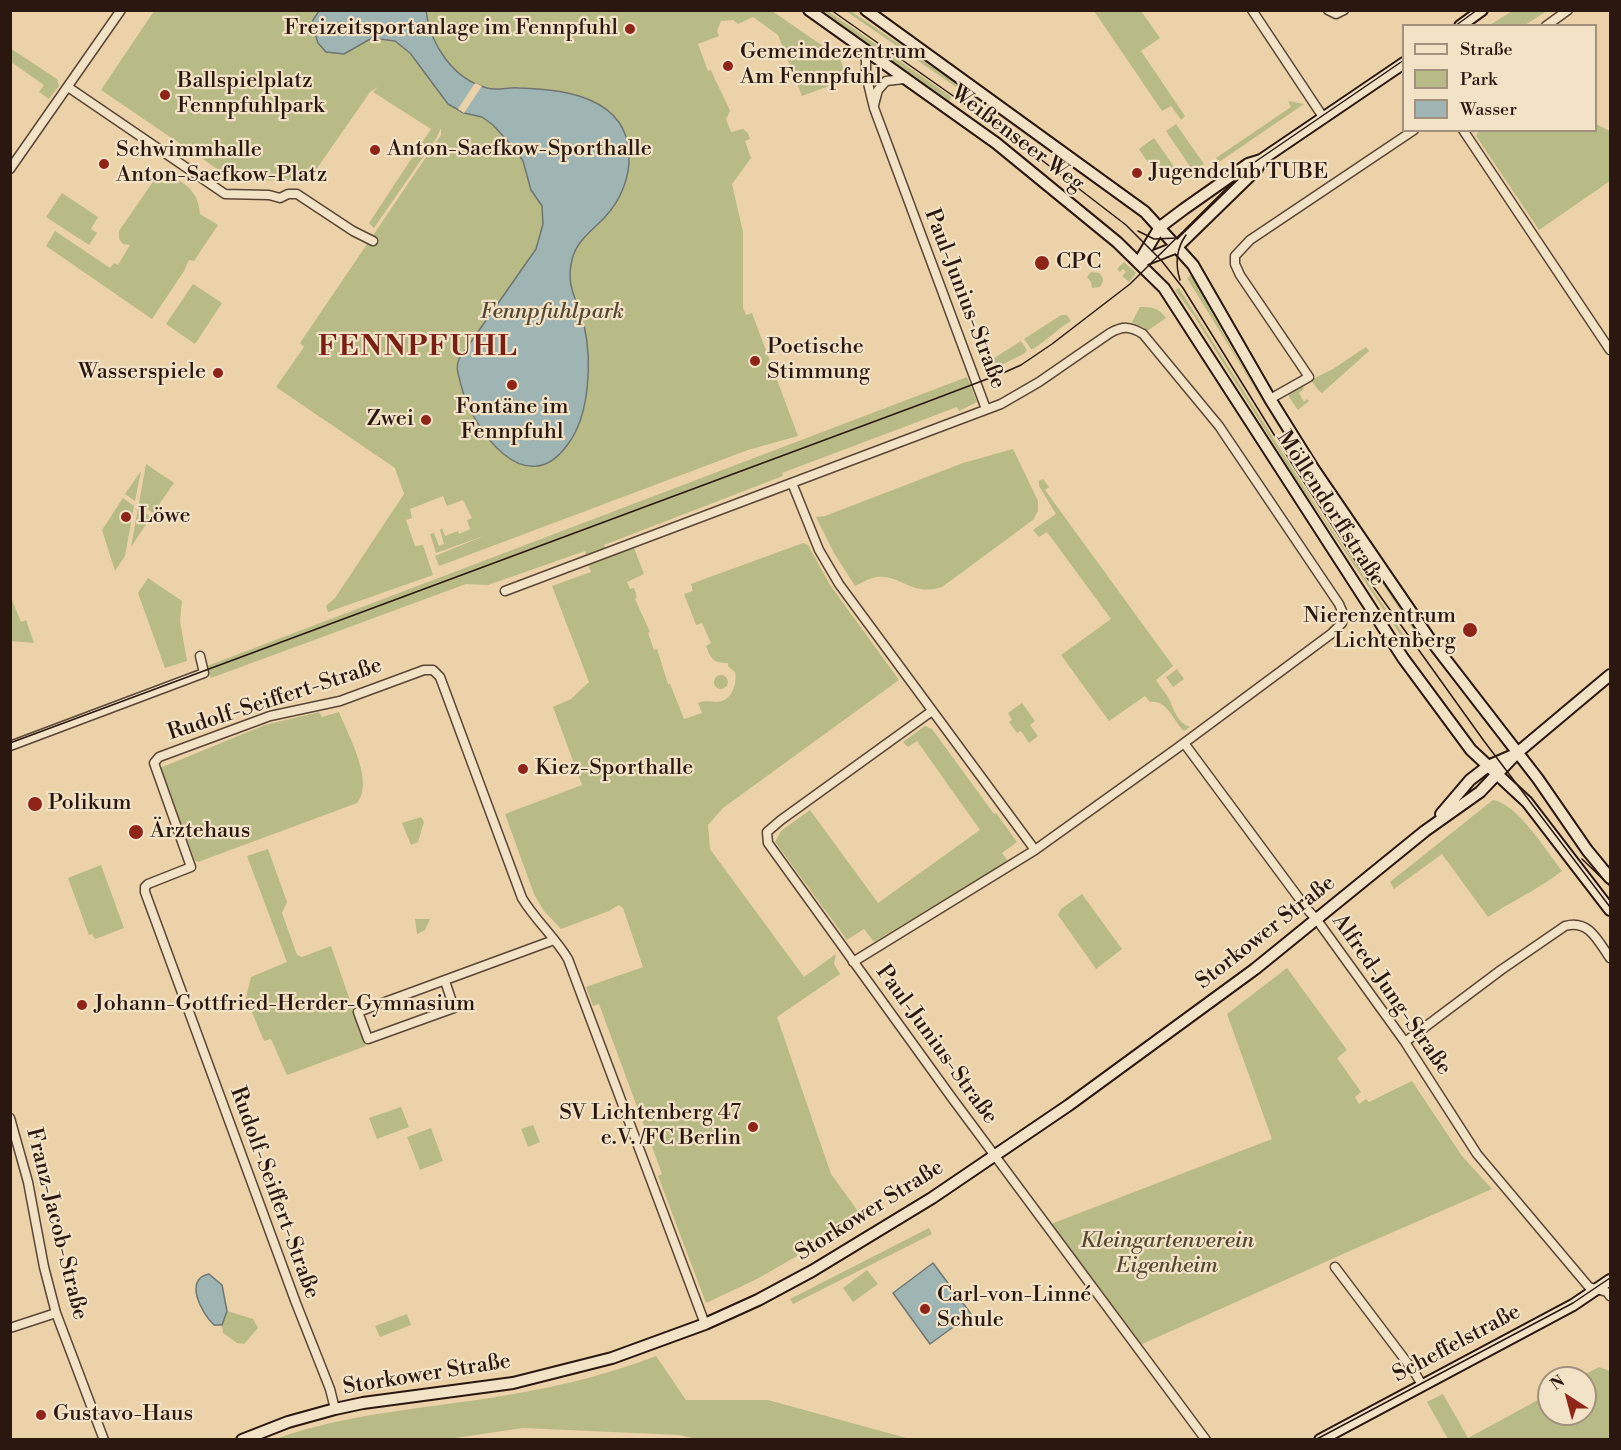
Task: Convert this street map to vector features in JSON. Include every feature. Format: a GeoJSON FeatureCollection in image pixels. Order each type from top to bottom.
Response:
{"type":"FeatureCollection","features":[{"type":"Feature","properties":{"kind":"main road","name":"Weißenseer Weg"},"geometry":{"type":"LineString","coordinates":[[809,10],[996,143],[1139,262]]}},
{"type":"Feature","properties":{"kind":"main road","name":"Weißenseer Weg"},"geometry":{"type":"LineString","coordinates":[[866,10],[1145,212],[1177,247]]}},
{"type":"Feature","properties":{"kind":"main road"},"geometry":{"type":"LineString","coordinates":[[1463,24],[1482,10]]}},
{"type":"Feature","properties":{"kind":"main road"},"geometry":{"type":"LineString","coordinates":[[1139,262],[1160,227],[1175,215],[1248,164],[1261,160],[1402,64]]}},
{"type":"Feature","properties":{"kind":"main road"},"geometry":{"type":"LineString","coordinates":[[1139,262],[1177,247],[1257,169],[1261,160]]}},
{"type":"Feature","properties":{"kind":"main road","name":"Möllendorffstraße"},"geometry":{"type":"LineString","coordinates":[[1177,247],[1198,274],[1270,399],[1317,474],[1429,638],[1538,779],[1587,850],[1611,878]]}},
{"type":"Feature","properties":{"kind":"main road","name":"Möllendorffstraße"},"geometry":{"type":"LineString","coordinates":[[1139,262],[1174,303],[1403,658],[1471,750],[1537,814],[1611,910]]}},
{"type":"Feature","properties":{"kind":"main road","name":"Storkower Straße"},"geometry":{"type":"LineString","coordinates":[[242,1440],[288,1422],[335,1409],[537,1378],[623,1355],[705,1324],[758,1300],[812,1271],[916,1208],[994,1155],[1126,1064],[1255,969],[1429,827],[1474,796],[1492,770],[1517,753],[1611,675]]}},
{"type":"Feature","properties":{"kind":"main road","name":"Scheffelstraße"},"geometry":{"type":"LineString","coordinates":[[1320,1440],[1573,1305],[1611,1280]]}},
{"type":"Feature","properties":{"kind":"street"},"geometry":{"type":"LineString","coordinates":[[10,169],[121,10]]}},
{"type":"Feature","properties":{"kind":"street"},"geometry":{"type":"LineString","coordinates":[[1252,10],[1323,117]]}},
{"type":"Feature","properties":{"kind":"street"},"geometry":{"type":"LineString","coordinates":[[1549,24],[1569,10]]}},
{"type":"Feature","properties":{"kind":"street","name":"Paul-Junius-Straße"},"geometry":{"type":"LineString","coordinates":[[505,591],[986,409],[874,108],[866,77],[866,60],[861,47]]}},
{"type":"Feature","properties":{"kind":"street"},"geometry":{"type":"LineString","coordinates":[[874,108],[878,90],[886,81],[904,78]]}},
{"type":"Feature","properties":{"kind":"street"},"geometry":{"type":"LineString","coordinates":[[68,87],[225,194],[269,195],[280,198],[288,194],[297,194],[353,231],[373,241]]}},
{"type":"Feature","properties":{"kind":"street"},"geometry":{"type":"LineString","coordinates":[[1270,399],[1309,377],[1248,287],[1235,264],[1235,256],[1250,240],[1411,132]]}},
{"type":"Feature","properties":{"kind":"street"},"geometry":{"type":"LineString","coordinates":[[1463,132],[1611,350]]}},
{"type":"Feature","properties":{"kind":"street","name":"Möllendorffstraße"},"geometry":{"type":"LineString","coordinates":[[986,409],[1000,404],[1039,382],[1110,333],[1123,327],[1136,329],[1219,426],[1339,604],[1342,611],[1342,623],[1331,634],[1184,743]]}},
{"type":"Feature","properties":{"kind":"street"},"geometry":{"type":"LineString","coordinates":[[792,483],[810,530],[828,566],[1035,850]]}},
{"type":"Feature","properties":{"kind":"street"},"geometry":{"type":"LineString","coordinates":[[10,746],[204,673],[200,656]]}},
{"type":"Feature","properties":{"kind":"street","name":"Rudolf-Seiffert-Straße"},"geometry":{"type":"LineString","coordinates":[[335,1409],[330,1389],[296,1303],[145,892],[148,884],[191,867],[154,763],[159,757],[270,716],[340,701],[424,670],[433,670],[440,677],[522,898],[530,912],[568,959],[705,1324]]}},
{"type":"Feature","properties":{"kind":"street","name":"Paul-Junius-Straße"},"geometry":{"type":"LineString","coordinates":[[932,711],[767,832],[768,843],[994,1155],[1206,1440]]}},
{"type":"Feature","properties":{"kind":"street"},"geometry":{"type":"LineString","coordinates":[[853,962],[1035,850],[1184,743]]}},
{"type":"Feature","properties":{"kind":"street","name":"Alfred-Jung-Straße"},"geometry":{"type":"LineString","coordinates":[[1184,743],[1405,1042],[1477,1154],[1589,1287],[1607,1292],[1611,1296]]}},
{"type":"Feature","properties":{"kind":"street"},"geometry":{"type":"LineString","coordinates":[[1405,1042],[1556,930],[1565,926],[1572,924],[1585,926],[1611,958]]}},
{"type":"Feature","properties":{"kind":"street"},"geometry":{"type":"LineString","coordinates":[[446,981],[454,1008],[368,1039],[358,1012],[554,940]]}},
{"type":"Feature","properties":{"kind":"street","name":"Franz-Jacob-Straße"},"geometry":{"type":"LineString","coordinates":[[10,1118],[28,1182],[44,1267],[56,1313],[104,1440]]}},
{"type":"Feature","properties":{"kind":"street"},"geometry":{"type":"LineString","coordinates":[[1335,1267],[1422,1385]]}},
{"type":"Feature","properties":{"kind":"street"},"geometry":{"type":"LineString","coordinates":[[10,1328],[56,1313]]}},
{"type":"Feature","properties":{"kind":"green space"},"geometry":{"type":"Polygon","coordinates":[[[1512,10],[1547,11],[1527,24],[1492,24],[1512,10]]]}},
{"type":"Feature","properties":{"kind":"green space","name":"Fennpfuhlpark"},"geometry":{"type":"Polygon","coordinates":[[[154,11],[772,11],[839,57],[848,79],[802,96],[778,35],[753,17],[738,24],[733,20],[721,21],[717,31],[719,36],[698,44],[708,71],[711,70],[730,111],[726,119],[731,132],[743,129],[748,133],[750,139],[745,141],[751,158],[732,184],[743,232],[743,308],[746,315],[752,313],[798,436],[748,450],[439,566],[435,556],[486,535],[436,553],[430,534],[434,533],[439,546],[444,544],[440,530],[442,528],[445,536],[458,531],[459,534],[470,529],[467,520],[472,518],[463,500],[447,506],[443,496],[410,509],[412,518],[406,520],[415,546],[423,545],[433,575],[328,612],[326,606],[335,598],[404,494],[395,468],[276,387],[304,347],[300,343],[441,135],[441,128],[374,228],[369,223],[431,129],[373,92],[378,87],[370,92],[311,177],[289,180],[235,181],[101,90],[154,11]]]}},
{"type":"Feature","properties":{"kind":"green space"},"geometry":{"type":"Polygon","coordinates":[[[822,11],[828,11],[950,96],[949,101],[822,11]]]}},
{"type":"Feature","properties":{"kind":"green space"},"geometry":{"type":"Polygon","coordinates":[[[846,11],[851,11],[959,85],[956,87],[846,11]]]}},
{"type":"Feature","properties":{"kind":"green space"},"geometry":{"type":"Polygon","coordinates":[[[1094,11],[1141,11],[1160,38],[1141,51],[1185,116],[1181,120],[1171,106],[1162,111],[1094,11]]]}},
{"type":"Feature","properties":{"kind":"green space"},"geometry":{"type":"Polygon","coordinates":[[[10,48],[57,79],[59,86],[49,99],[39,92],[44,85],[11,62],[10,48]]]}},
{"type":"Feature","properties":{"kind":"green space"},"geometry":{"type":"Polygon","coordinates":[[[1288,101],[1304,104],[1219,162],[1216,158],[1291,107],[1288,101]]]}},
{"type":"Feature","properties":{"kind":"green space"},"geometry":{"type":"Polygon","coordinates":[[[1176,124],[1204,164],[1193,171],[1166,131],[1176,124]]]}},
{"type":"Feature","properties":{"kind":"green space"},"geometry":{"type":"Polygon","coordinates":[[[1597,124],[1610,131],[1610,181],[1539,230],[1476,136],[1478,132],[1597,132],[1597,124]]]}},
{"type":"Feature","properties":{"kind":"green space"},"geometry":{"type":"Polygon","coordinates":[[[1154,138],[1175,168],[1159,179],[1139,149],[1154,138]]]}},
{"type":"Feature","properties":{"kind":"green space"},"geometry":{"type":"Polygon","coordinates":[[[161,170],[188,187],[196,198],[200,214],[218,225],[194,261],[189,260],[152,319],[46,246],[55,231],[110,268],[114,263],[118,265],[130,245],[123,244],[119,239],[119,231],[161,170]]]}},
{"type":"Feature","properties":{"kind":"green space"},"geometry":{"type":"Polygon","coordinates":[[[62,193],[98,217],[91,229],[97,233],[89,245],[46,217],[62,193]]]}},
{"type":"Feature","properties":{"kind":"green space"},"geometry":{"type":"Polygon","coordinates":[[[1124,262],[1136,273],[1129,282],[1122,276],[1126,272],[1123,269],[1120,272],[1117,269],[1124,262]]]}},
{"type":"Feature","properties":{"kind":"green space"},"geometry":{"type":"Polygon","coordinates":[[[1091,272],[1102,276],[1103,281],[1100,287],[1092,288],[1087,277],[1091,272]]]}},
{"type":"Feature","properties":{"kind":"green space"},"geometry":{"type":"Polygon","coordinates":[[[1192,274],[1230,346],[1273,416],[1398,605],[1421,634],[1424,639],[1421,641],[1299,460],[1187,278],[1192,274]]]}},
{"type":"Feature","properties":{"kind":"green space"},"geometry":{"type":"Polygon","coordinates":[[[193,284],[222,303],[195,344],[166,324],[193,284]]]}},
{"type":"Feature","properties":{"kind":"green space"},"geometry":{"type":"Polygon","coordinates":[[[1179,288],[1321,514],[1412,647],[1410,649],[1290,470],[1194,316],[1175,290],[1179,288]]]}},
{"type":"Feature","properties":{"kind":"green space"},"geometry":{"type":"Polygon","coordinates":[[[1140,307],[1155,309],[1166,318],[1147,331],[1132,322],[1140,307]]]}},
{"type":"Feature","properties":{"kind":"green space"},"geometry":{"type":"Polygon","coordinates":[[[1061,315],[1067,315],[1071,321],[1031,349],[1024,339],[1061,315]]]}},
{"type":"Feature","properties":{"kind":"green space"},"geometry":{"type":"Polygon","coordinates":[[[1021,341],[1027,350],[1025,353],[992,370],[987,370],[988,362],[1021,341]]]}},
{"type":"Feature","properties":{"kind":"green space"},"geometry":{"type":"Polygon","coordinates":[[[1366,347],[1369,351],[1322,393],[1318,390],[1311,380],[1333,369],[1366,347]]]}},
{"type":"Feature","properties":{"kind":"green space"},"geometry":{"type":"Polygon","coordinates":[[[967,377],[977,402],[959,411],[957,407],[782,473],[783,476],[604,545],[606,551],[587,557],[585,551],[488,585],[466,584],[211,678],[207,666],[967,377]]]}},
{"type":"Feature","properties":{"kind":"green space"},"geometry":{"type":"Polygon","coordinates":[[[1302,384],[1304,389],[1299,393],[1304,402],[1307,399],[1309,401],[1298,410],[1289,397],[1289,392],[1302,384]]]}},
{"type":"Feature","properties":{"kind":"green space"},"geometry":{"type":"Polygon","coordinates":[[[1013,449],[1038,501],[1038,511],[1033,520],[942,587],[922,589],[885,577],[868,579],[855,586],[834,553],[816,517],[825,516],[963,463],[1013,449]]]}},
{"type":"Feature","properties":{"kind":"green space"},"geometry":{"type":"Polygon","coordinates":[[[146,464],[174,483],[153,513],[139,503],[146,464]]]}},
{"type":"Feature","properties":{"kind":"green space"},"geometry":{"type":"Polygon","coordinates":[[[141,471],[135,501],[125,494],[141,471]]]}},
{"type":"Feature","properties":{"kind":"green space"},"geometry":{"type":"Polygon","coordinates":[[[1043,479],[1049,487],[1045,490],[1173,666],[1156,680],[1169,698],[1179,720],[1190,727],[1184,731],[1166,708],[1156,702],[1150,702],[1145,696],[1109,721],[1061,655],[1111,619],[1047,532],[1039,537],[1033,530],[1056,514],[1039,486],[1039,481],[1043,479]]]}},
{"type":"Feature","properties":{"kind":"green space"},"geometry":{"type":"Polygon","coordinates":[[[123,498],[134,506],[125,556],[115,571],[102,530],[123,498]]]}},
{"type":"Feature","properties":{"kind":"green space"},"geometry":{"type":"Polygon","coordinates":[[[138,508],[151,517],[131,547],[138,508]]]}},
{"type":"Feature","properties":{"kind":"green space"},"geometry":{"type":"Polygon","coordinates":[[[803,543],[808,545],[830,585],[899,680],[723,808],[708,825],[710,849],[804,977],[836,954],[834,964],[840,974],[777,1017],[831,1174],[863,1218],[757,1279],[706,1303],[658,1176],[662,1174],[599,1004],[593,1006],[586,987],[643,967],[623,908],[619,905],[561,929],[544,911],[534,894],[505,814],[582,785],[553,707],[571,699],[589,682],[552,586],[591,572],[588,564],[634,548],[644,574],[627,582],[630,589],[634,588],[637,597],[635,599],[650,632],[648,633],[654,650],[657,649],[668,684],[670,684],[684,719],[702,713],[698,703],[717,702],[727,698],[733,691],[735,672],[728,666],[728,663],[716,661],[711,657],[706,646],[711,643],[702,623],[696,625],[684,594],[693,591],[691,584],[803,543]]]}},
{"type":"Feature","properties":{"kind":"green space"},"geometry":{"type":"Polygon","coordinates":[[[148,578],[182,601],[180,621],[187,661],[165,668],[138,593],[148,578]]]}},
{"type":"Feature","properties":{"kind":"green space"},"geometry":{"type":"Polygon","coordinates":[[[10,595],[21,622],[26,620],[34,643],[11,641],[10,595]]]}},
{"type":"Feature","properties":{"kind":"green space"},"geometry":{"type":"Polygon","coordinates":[[[1177,669],[1184,679],[1173,687],[1166,677],[1177,669]]]}},
{"type":"Feature","properties":{"kind":"green space"},"geometry":{"type":"Polygon","coordinates":[[[718,675],[724,675],[728,682],[724,689],[718,689],[714,685],[714,679],[718,675]]]}},
{"type":"Feature","properties":{"kind":"green space"},"geometry":{"type":"Polygon","coordinates":[[[1022,703],[1035,721],[1030,725],[1038,736],[1029,743],[1021,731],[1017,733],[1009,722],[1012,720],[1008,713],[1022,703]]]}},
{"type":"Feature","properties":{"kind":"green space"},"geometry":{"type":"Polygon","coordinates":[[[319,712],[322,717],[339,712],[353,745],[362,771],[363,783],[362,794],[357,803],[198,862],[195,861],[160,768],[265,725],[319,712]]]}},
{"type":"Feature","properties":{"kind":"green space"},"geometry":{"type":"Polygon","coordinates":[[[925,726],[932,729],[1017,842],[1002,853],[1008,861],[874,942],[864,929],[847,940],[775,842],[781,831],[810,810],[878,903],[980,830],[917,741],[908,747],[903,742],[925,726]]]}},
{"type":"Feature","properties":{"kind":"green space"},"geometry":{"type":"Polygon","coordinates":[[[1493,800],[1502,803],[1521,819],[1562,871],[1488,917],[1442,854],[1394,889],[1390,882],[1493,800]]]}},
{"type":"Feature","properties":{"kind":"green space"},"geometry":{"type":"Polygon","coordinates":[[[421,817],[424,822],[418,842],[411,845],[402,823],[421,817]]]}},
{"type":"Feature","properties":{"kind":"green space"},"geometry":{"type":"Polygon","coordinates":[[[268,849],[287,902],[282,913],[297,955],[302,957],[331,946],[366,1046],[287,1075],[271,1039],[264,1041],[246,998],[251,977],[287,962],[247,856],[268,849]]]}},
{"type":"Feature","properties":{"kind":"green space"},"geometry":{"type":"Polygon","coordinates":[[[101,865],[124,928],[95,939],[92,934],[89,935],[68,878],[101,865]]]}},
{"type":"Feature","properties":{"kind":"green space"},"geometry":{"type":"Polygon","coordinates":[[[1082,894],[1122,949],[1096,969],[1058,915],[1061,909],[1082,894]]]}},
{"type":"Feature","properties":{"kind":"green space"},"geometry":{"type":"Polygon","coordinates":[[[415,919],[430,919],[425,930],[417,934],[415,919]]]}},
{"type":"Feature","properties":{"kind":"green space","name":"Kleingartenverein Eigenheim"},"geometry":{"type":"Polygon","coordinates":[[[1287,968],[1347,1050],[1337,1058],[1361,1092],[1355,1097],[1359,1104],[1366,1099],[1369,1102],[1412,1081],[1462,1156],[1492,1189],[1140,1345],[1051,1224],[1272,1139],[1227,1014],[1287,968]]]}},
{"type":"Feature","properties":{"kind":"green space"},"geometry":{"type":"Polygon","coordinates":[[[401,1107],[409,1127],[377,1139],[369,1118],[401,1107]]]}},
{"type":"Feature","properties":{"kind":"green space"},"geometry":{"type":"Polygon","coordinates":[[[533,1125],[540,1142],[528,1147],[521,1129],[533,1125]]]}},
{"type":"Feature","properties":{"kind":"green space"},"geometry":{"type":"Polygon","coordinates":[[[431,1128],[443,1161],[420,1170],[407,1137],[431,1128]]]}},
{"type":"Feature","properties":{"kind":"green space"},"geometry":{"type":"Polygon","coordinates":[[[929,1228],[932,1234],[793,1304],[790,1299],[929,1228]]]}},
{"type":"Feature","properties":{"kind":"green space"},"geometry":{"type":"Polygon","coordinates":[[[867,1270],[878,1284],[853,1302],[843,1288],[867,1270]]]}},
{"type":"Feature","properties":{"kind":"green space"},"geometry":{"type":"Polygon","coordinates":[[[227,1311],[253,1319],[258,1328],[244,1344],[237,1343],[223,1333],[222,1325],[227,1311]]]}},
{"type":"Feature","properties":{"kind":"green space"},"geometry":{"type":"Polygon","coordinates":[[[407,1314],[411,1325],[380,1337],[375,1326],[407,1314]]]}},
{"type":"Feature","properties":{"kind":"green space"},"geometry":{"type":"Polygon","coordinates":[[[656,1356],[686,1400],[768,1400],[910,1439],[701,1440],[679,1435],[523,1428],[442,1440],[275,1439],[365,1416],[554,1386],[605,1373],[656,1356]]]}},
{"type":"Feature","properties":{"kind":"green space"},"geometry":{"type":"Polygon","coordinates":[[[1597,1368],[1610,1371],[1610,1439],[1448,1439],[1427,1402],[1443,1394],[1468,1438],[1537,1401],[1537,1426],[1597,1426],[1597,1368]]]}},
{"type":"Feature","properties":{"kind":"water","name":"FENNPFUHL"},"geometry":{"type":"Polygon","coordinates":[[[319,11],[426,11],[432,36],[438,47],[445,58],[464,77],[491,89],[555,91],[590,100],[606,109],[618,121],[626,136],[629,164],[623,189],[610,211],[577,247],[572,260],[571,286],[587,339],[587,387],[581,418],[575,432],[568,444],[552,460],[535,466],[519,463],[503,454],[476,421],[467,403],[457,369],[459,359],[536,249],[543,224],[542,206],[531,190],[523,161],[493,125],[482,117],[464,113],[448,104],[410,53],[395,41],[372,38],[344,54],[326,52],[318,43],[313,27],[313,20],[319,11]]]}},
{"type":"Feature","properties":{"kind":"water"},"geometry":{"type":"Polygon","coordinates":[[[933,1263],[971,1314],[930,1344],[893,1293],[933,1263]]]}},
{"type":"Feature","properties":{"kind":"water"},"geometry":{"type":"Polygon","coordinates":[[[209,1274],[222,1285],[227,1311],[222,1325],[214,1325],[209,1320],[197,1297],[197,1283],[201,1277],[209,1274]]]}},
{"type":"Feature","properties":{"kind":"pier"},"geometry":{"type":"Polygon","coordinates":[[[475,83],[482,86],[464,113],[458,109],[475,83]]]}},
{"type":"Feature","properties":{"kind":"tram line"},"geometry":{"type":"LineString","coordinates":[[831,10],[1013,138],[1126,225],[1161,260],[1183,288],[1360,568],[1484,741],[1610,907]]}},
{"type":"Feature","properties":{"kind":"tram line"},"geometry":{"type":"LineString","coordinates":[[1458,24],[1477,10]]}},
{"type":"Feature","properties":{"kind":"tram line"},"geometry":{"type":"LineString","coordinates":[[10,743],[1021,365],[1130,284],[1249,166],[1402,61]]}},
{"type":"Feature","properties":{"kind":"tram line"},"geometry":{"type":"LineString","coordinates":[[1138,231],[1154,239],[1178,238]]}},
{"type":"Feature","properties":{"kind":"tram line"},"geometry":{"type":"LineString","coordinates":[[1180,280],[1177,257],[1186,235]]}},
{"type":"Feature","properties":{"kind":"tram line"},"geometry":{"type":"LineString","coordinates":[[1582,859],[1610,886]]}},
{"type":"Feature","properties":{"kind":"tram line"},"geometry":{"type":"LineString","coordinates":[[1315,1440],[1573,1303],[1610,1278]]}},
{"type":"Feature","properties":{"kind":"place","name":"Freizeitsportanlage im Fennpfuhl"},"geometry":{"type":"Point","coordinates":[630,29]}},
{"type":"Feature","properties":{"kind":"place","name":"Gemeindezentrum Am Fennpfuhl"},"geometry":{"type":"Point","coordinates":[728,66]}},
{"type":"Feature","properties":{"kind":"place","name":"Ballspielplatz Fennpfuhlpark"},"geometry":{"type":"Point","coordinates":[165,95]}},
{"type":"Feature","properties":{"kind":"place","name":"Anton-Saefkow-Sporthalle"},"geometry":{"type":"Point","coordinates":[375,150]}},
{"type":"Feature","properties":{"kind":"place","name":"Schwimmhalle Anton-Saefkow-Platz"},"geometry":{"type":"Point","coordinates":[104,164]}},
{"type":"Feature","properties":{"kind":"place","name":"Jugendclub TUBE"},"geometry":{"type":"Point","coordinates":[1137,173]}},
{"type":"Feature","properties":{"kind":"place","name":"CPC"},"geometry":{"type":"Point","coordinates":[1042,263]}},
{"type":"Feature","properties":{"kind":"place","name":"Poetische Stimmung"},"geometry":{"type":"Point","coordinates":[755,361]}},
{"type":"Feature","properties":{"kind":"place","name":"Wasserspiele"},"geometry":{"type":"Point","coordinates":[218,373]}},
{"type":"Feature","properties":{"kind":"place","name":"Fontäne im Fennpfuhl"},"geometry":{"type":"Point","coordinates":[512,385]}},
{"type":"Feature","properties":{"kind":"place","name":"Zwei"},"geometry":{"type":"Point","coordinates":[426,420]}},
{"type":"Feature","properties":{"kind":"place","name":"Löwe"},"geometry":{"type":"Point","coordinates":[126,517]}},
{"type":"Feature","properties":{"kind":"place","name":"Nierenzentrum Lichtenberg"},"geometry":{"type":"Point","coordinates":[1470,630]}},
{"type":"Feature","properties":{"kind":"place","name":"Kiez-Sporthalle"},"geometry":{"type":"Point","coordinates":[523,769]}},
{"type":"Feature","properties":{"kind":"place","name":"Polikum"},"geometry":{"type":"Point","coordinates":[35,804]}},
{"type":"Feature","properties":{"kind":"place","name":"Ärztehaus"},"geometry":{"type":"Point","coordinates":[136,832]}},
{"type":"Feature","properties":{"kind":"place","name":"Johann-Gottfried-Herder-Gymnasium"},"geometry":{"type":"Point","coordinates":[82,1005]}},
{"type":"Feature","properties":{"kind":"place","name":"SV Lichtenberg 47 e.V. /FC Berlin"},"geometry":{"type":"Point","coordinates":[753,1127]}},
{"type":"Feature","properties":{"kind":"place","name":"Carl-von-Linné Schule"},"geometry":{"type":"Point","coordinates":[925,1309]}},
{"type":"Feature","properties":{"kind":"place","name":"Gustavo-Haus"},"geometry":{"type":"Point","coordinates":[41,1415]}},
{"type":"Feature","properties":{"kind":"district","name":"FENNPFUHL"},"geometry":{"type":"Point","coordinates":[418,348]}}]}
